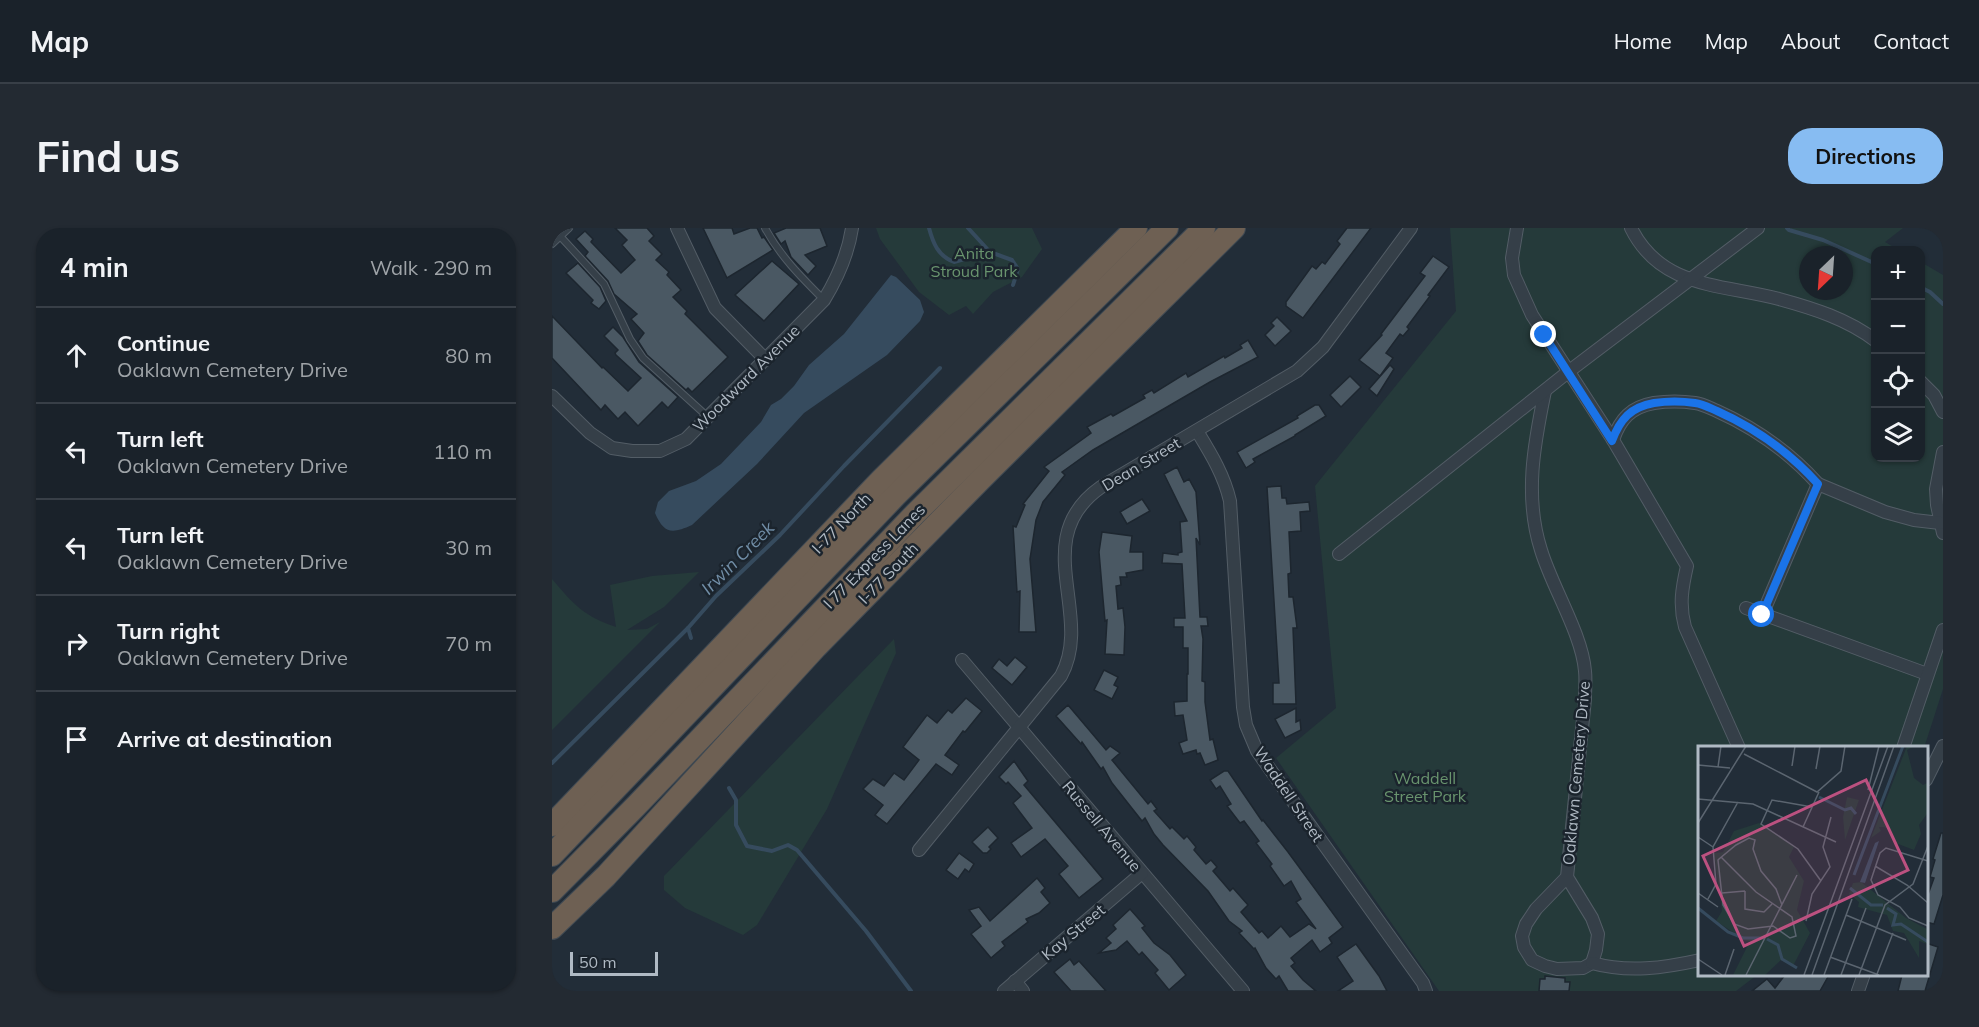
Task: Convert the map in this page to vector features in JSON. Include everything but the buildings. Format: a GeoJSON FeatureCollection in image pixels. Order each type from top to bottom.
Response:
{"type":"FeatureCollection","features":[{"type":"Feature","properties":{"kind":"highway","name":"I-77 North"},"geometry":{"type":"LineString","coordinates":[[552,825],[881,480],[1136,228]]}},
{"type":"Feature","properties":{"kind":"highway","name":"I 77 Express Lanes"},"geometry":{"type":"LineString","coordinates":[[552,855],[897,495],[1167,228]]}},
{"type":"Feature","properties":{"kind":"highway","name":"I 77 Express Lanes"},"geometry":{"type":"LineString","coordinates":[[552,891],[915,514],[1204,228]]}},
{"type":"Feature","properties":{"kind":"highway","name":"I-77 South"},"geometry":{"type":"LineString","coordinates":[[552,928],[606,876],[816,647],[981,479],[1234,228]]}},
{"type":"Feature","properties":{"kind":"highway"},"geometry":{"type":"LineString","coordinates":[[552,940],[606,876]]}},
{"type":"Feature","properties":{"kind":"street"},"geometry":{"type":"LineString","coordinates":[[677,228],[715,308],[766,360]]}},
{"type":"Feature","properties":{"kind":"street","name":"Woodward Avenue"},"geometry":{"type":"LineString","coordinates":[[552,396],[590,433],[612,448],[660,451],[686,438],[825,300],[839,274],[849,248],[852,228]]}},
{"type":"Feature","properties":{"kind":"street","name":"Dean Street"},"geometry":{"type":"LineString","coordinates":[[919,850],[1061,676],[1070,658],[1072,644],[1064,550],[1070,524],[1078,510],[1101,487],[1287,378],[1315,356],[1411,228]]}},
{"type":"Feature","properties":{"kind":"street"},"geometry":{"type":"LineString","coordinates":[[1517,228],[1513,249],[1514,275],[1532,315],[1612,441],[1687,566],[1681,597],[1685,627],[1738,746]]}},
{"type":"Feature","properties":{"kind":"street"},"geometry":{"type":"LineString","coordinates":[[1631,228],[1636,238],[1654,258],[1675,274],[1689,280],[1777,298],[1826,314],[1871,337]]}},
{"type":"Feature","properties":{"kind":"street"},"geometry":{"type":"LineString","coordinates":[[1339,554],[1568,372],[1758,228]]}},
{"type":"Feature","properties":{"kind":"street"},"geometry":{"type":"LineString","coordinates":[[1925,386],[1934,395],[1943,412]]}},
{"type":"Feature","properties":{"kind":"street","name":"Oaklawn Cemetery Drive"},"geometry":{"type":"LineString","coordinates":[[1545,391],[1533,461],[1531,492],[1534,523],[1541,550],[1578,640],[1585,669],[1582,736],[1567,877],[1592,918],[1598,934],[1592,963]]}},
{"type":"Feature","properties":{"kind":"street"},"geometry":{"type":"LineString","coordinates":[[1612,441],[1617,426],[1627,413],[1644,405],[1670,400],[1698,403],[1761,434],[1804,469],[1818,484],[1885,512],[1942,528],[1936,489],[1943,452]]}},
{"type":"Feature","properties":{"kind":"street","name":"Waddell Street"},"geometry":{"type":"LineString","coordinates":[[1197,431],[1218,466],[1226,483],[1230,501],[1243,707],[1249,734],[1257,751],[1423,983],[1426,991]]}},
{"type":"Feature","properties":{"kind":"street"},"geometry":{"type":"LineString","coordinates":[[1762,615],[1818,484]]}},
{"type":"Feature","properties":{"kind":"street"},"geometry":{"type":"LineString","coordinates":[[1746,608],[1927,674]]}},
{"type":"Feature","properties":{"kind":"street"},"geometry":{"type":"LineString","coordinates":[[1905,746],[1943,630]]}},
{"type":"Feature","properties":{"kind":"street","name":"Russell Avenue"},"geometry":{"type":"LineString","coordinates":[[962,660],[1243,991]]}},
{"type":"Feature","properties":{"kind":"street"},"geometry":{"type":"LineString","coordinates":[[1928,776],[1943,746]]}},
{"type":"Feature","properties":{"kind":"street","name":"Kay Street"},"geometry":{"type":"LineString","coordinates":[[1004,991],[1019,986],[1142,873]]}},
{"type":"Feature","properties":{"kind":"street","name":"Oaklawn Cemetery Drive"},"geometry":{"type":"LineString","coordinates":[[1567,877],[1536,909],[1526,924],[1522,936],[1524,947],[1532,960],[1557,969],[1583,968],[1592,963],[1609,967],[1641,969],[1698,960]]}},
{"type":"Feature","properties":{"kind":"street"},"geometry":{"type":"LineString","coordinates":[[1858,991],[1864,976]]}},
{"type":"Feature","properties":{"kind":"lane"},"geometry":{"type":"LineString","coordinates":[[552,244],[569,228]]}},
{"type":"Feature","properties":{"kind":"lane"},"geometry":{"type":"LineString","coordinates":[[765,228],[789,265],[825,300]]}},
{"type":"Feature","properties":{"kind":"lane"},"geometry":{"type":"LineString","coordinates":[[560,236],[604,284],[630,339],[643,358],[708,417]]}},
{"type":"Feature","properties":{"kind":"green space","name":"Anita Stroud Park"},"geometry":{"type":"Polygon","coordinates":[[[876,228],[1032,228],[1042,249],[1022,277],[993,292],[973,314],[966,306],[949,315],[919,292],[880,239],[876,228]]]}},
{"type":"Feature","properties":{"kind":"green space","name":"Waddell Street Park"},"geometry":{"type":"Polygon","coordinates":[[[1450,228],[1903,228],[1885,242],[1892,246],[1871,246],[1871,462],[1925,462],[1925,264],[1943,275],[1943,300],[1941,302],[1943,304],[1943,689],[1925,746],[1698,746],[1698,976],[1756,976],[1736,991],[1439,991],[1276,758],[1336,708],[1315,486],[1456,311],[1450,228]]]}},
{"type":"Feature","properties":{"kind":"green space"},"geometry":{"type":"Polygon","coordinates":[[[699,572],[664,607],[627,630],[647,629],[660,622],[552,730],[552,579],[580,609],[616,627],[610,585],[652,576],[699,572]]]}},
{"type":"Feature","properties":{"kind":"green space"},"geometry":{"type":"Polygon","coordinates":[[[894,639],[896,653],[827,809],[757,925],[743,935],[685,908],[664,890],[664,876],[894,639]]]}},
{"type":"Feature","properties":{"kind":"water"},"geometry":{"type":"Polygon","coordinates":[[[891,275],[920,300],[924,312],[920,321],[887,355],[804,413],[757,464],[692,525],[674,531],[665,528],[655,513],[658,502],[669,491],[696,481],[721,464],[761,422],[771,405],[781,399],[809,365],[844,334],[891,275]]]}},
{"type":"Feature","properties":{"kind":"waterway"},"geometry":{"type":"LineString","coordinates":[[929,228],[937,248],[954,262],[990,252]]}},
{"type":"Feature","properties":{"kind":"waterway"},"geometry":{"type":"LineString","coordinates":[[968,228],[990,252],[1012,260],[1018,269],[1013,285]]}},
{"type":"Feature","properties":{"kind":"waterway"},"geometry":{"type":"LineString","coordinates":[[1787,228],[1823,240],[1871,262]]}},
{"type":"Feature","properties":{"kind":"waterway"},"geometry":{"type":"LineString","coordinates":[[1925,290],[1943,304]]}},
{"type":"Feature","properties":{"kind":"waterway","name":"Irwin Creek"},"geometry":{"type":"LineString","coordinates":[[552,763],[688,628],[716,596],[780,535],[940,368]]}},
{"type":"Feature","properties":{"kind":"waterway"},"geometry":{"type":"LineString","coordinates":[[688,628],[691,638]]}},
{"type":"Feature","properties":{"kind":"waterway"},"geometry":{"type":"LineString","coordinates":[[729,788],[736,800],[736,825],[747,846],[772,851],[788,845],[797,850],[866,931],[911,991]]}},
{"type":"Feature","properties":{"kind":"route"},"geometry":{"type":"LineString","coordinates":[[1544,335],[1612,441],[1617,426],[1627,413],[1644,405],[1670,400],[1698,403],[1761,434],[1804,469],[1818,484],[1762,615]]}}]}
